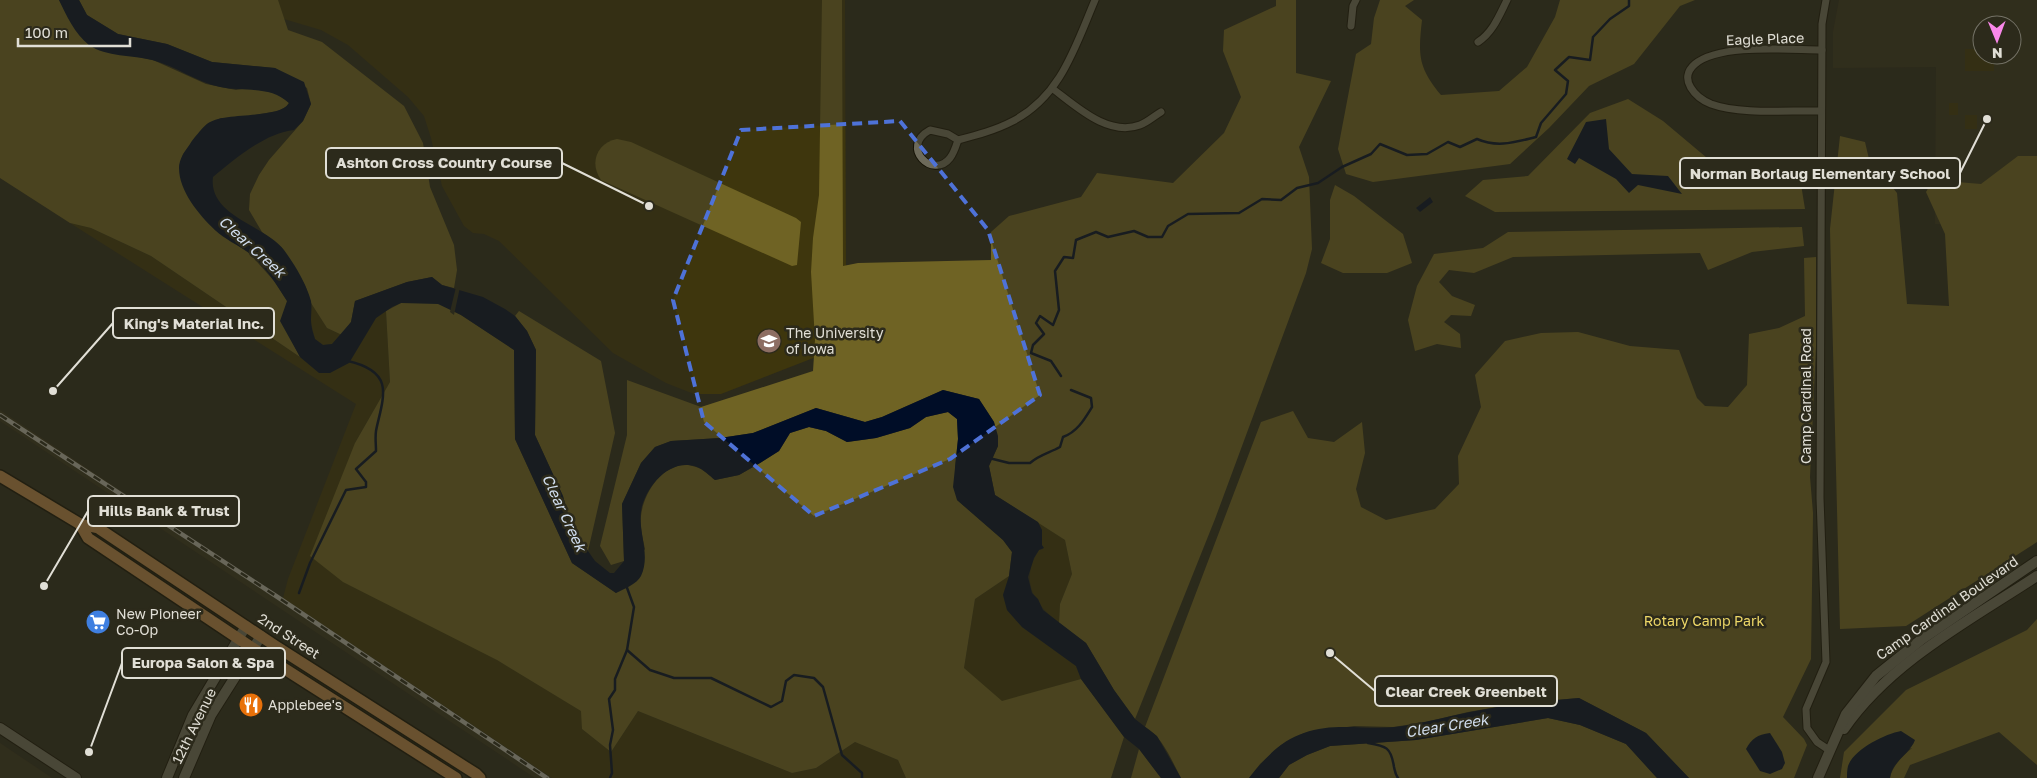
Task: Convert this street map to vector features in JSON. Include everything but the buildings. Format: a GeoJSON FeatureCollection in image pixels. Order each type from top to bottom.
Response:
{"type":"FeatureCollection","features":[{"type":"Feature","properties":{"kind":"main road","name":"2nd Street"},"geometry":{"type":"LineString","coordinates":[[0,476],[80,524],[98,528],[261,636],[381,711],[480,778]]}},
{"type":"Feature","properties":{"kind":"main road","name":"2nd Street"},"geometry":{"type":"LineString","coordinates":[[80,524],[88,538],[239,639],[456,778]]}},
{"type":"Feature","properties":{"kind":"street"},"geometry":{"type":"LineString","coordinates":[[958,140],[948,134],[930,130],[919,139],[918,155],[923,162],[931,165],[942,164],[949,160],[958,140],[1012,122],[1034,108],[1053,89],[1070,61],[1094,0]]}},
{"type":"Feature","properties":{"kind":"street"},"geometry":{"type":"LineString","coordinates":[[1351,26],[1352,6],[1356,0]]}},
{"type":"Feature","properties":{"kind":"street"},"geometry":{"type":"LineString","coordinates":[[1478,42],[1487,36],[1493,28],[1507,0]]}},
{"type":"Feature","properties":{"kind":"street","name":"Camp Cardinal Road"},"geometry":{"type":"LineString","coordinates":[[1826,0],[1822,24],[1820,498],[1826,662],[1806,709],[1807,728],[1817,742],[1829,750]]}},
{"type":"Feature","properties":{"kind":"street","name":"Eagle Place"},"geometry":{"type":"LineString","coordinates":[[1822,50],[1739,50],[1722,52],[1694,64],[1689,72],[1688,79],[1691,89],[1697,97],[1712,104],[1740,109],[1822,111]]}},
{"type":"Feature","properties":{"kind":"street"},"geometry":{"type":"LineString","coordinates":[[1053,89],[1090,116],[1117,126],[1140,125],[1161,112]]}},
{"type":"Feature","properties":{"kind":"street","name":"Camp Cardinal Boulevard"},"geometry":{"type":"LineString","coordinates":[[1829,750],[1846,714],[1876,676],[1922,640],[2037,561]]}},
{"type":"Feature","properties":{"kind":"street","name":"Camp Cardinal Boulevard"},"geometry":{"type":"LineString","coordinates":[[1829,750],[1866,698],[1890,676],[1925,650],[2037,576]]}},
{"type":"Feature","properties":{"kind":"street","name":"12th Avenue"},"geometry":{"type":"LineString","coordinates":[[167,778],[193,714],[246,626]]}},
{"type":"Feature","properties":{"kind":"street","name":"12th Avenue"},"geometry":{"type":"LineString","coordinates":[[184,778],[211,715],[261,636]]}},
{"type":"Feature","properties":{"kind":"street"},"geometry":{"type":"LineString","coordinates":[[0,728],[76,778]]}},
{"type":"Feature","properties":{"kind":"street"},"geometry":{"type":"LineString","coordinates":[[1818,778],[1829,750]]}},
{"type":"Feature","properties":{"kind":"highlighted area"},"geometry":{"type":"Polygon","coordinates":[[[900,121],[988,230],[1040,395],[950,459],[814,516],[704,422],[673,300],[741,130],[900,121]]]}},
{"type":"Feature","properties":{"kind":"shaded area"},"geometry":{"type":"Polygon","coordinates":[[[267,0],[845,0],[846,278],[839,348],[721,394],[694,394],[666,383],[613,353],[499,241],[484,234],[473,233],[464,226],[442,186],[424,116],[408,97],[348,45],[321,30],[284,19],[267,0]]]}},
{"type":"Feature","properties":{"kind":"shaded area"},"geometry":{"type":"Polygon","coordinates":[[[1839,0],[2037,0],[2037,224],[1935,224],[1936,67],[1833,68],[1833,32],[1839,0]]]}},
{"type":"Feature","properties":{"kind":"shaded area"},"geometry":{"type":"Polygon","coordinates":[[[1965,49],[1972,49],[1972,65],[1994,65],[1994,71],[1965,71],[1965,49]]]}},
{"type":"Feature","properties":{"kind":"shaded area"},"geometry":{"type":"Polygon","coordinates":[[[1949,103],[1958,103],[1958,115],[1949,115],[1949,103]]]}},
{"type":"Feature","properties":{"kind":"shaded area"},"geometry":{"type":"Polygon","coordinates":[[[1965,115],[1977,115],[1977,129],[1965,129],[1965,115]]]}},
{"type":"Feature","properties":{"kind":"shaded area"},"geometry":{"type":"Polygon","coordinates":[[[70,223],[91,228],[151,256],[311,366],[349,363],[376,318],[386,311],[390,382],[355,443],[497,660],[582,711],[582,729],[611,752],[638,711],[792,773],[816,768],[855,742],[898,760],[906,778],[552,778],[283,598],[288,579],[356,404],[70,223]]]}},
{"type":"Feature","properties":{"kind":"shaded area"},"geometry":{"type":"Polygon","coordinates":[[[311,303],[327,328],[342,335],[332,344],[323,345],[315,339],[311,323],[311,303]]]}},
{"type":"Feature","properties":{"kind":"shaded area"},"geometry":{"type":"Polygon","coordinates":[[[0,410],[552,778],[535,778],[302,623],[0,421],[0,410]]]}},
{"type":"Feature","properties":{"kind":"shaded area"},"geometry":{"type":"Polygon","coordinates":[[[1038,522],[1065,540],[1072,574],[1060,604],[1059,623],[1043,608],[1032,591],[1030,572],[1039,550],[1043,549],[1038,522]]]}},
{"type":"Feature","properties":{"kind":"shaded area"},"geometry":{"type":"Polygon","coordinates":[[[1009,576],[1003,595],[1007,610],[1022,627],[1076,666],[1081,679],[1002,702],[964,668],[975,599],[1009,576]]]}},
{"type":"Feature","properties":{"kind":"shaded area"},"geometry":{"type":"Polygon","coordinates":[[[0,743],[52,778],[0,778],[0,743]]]}},
{"type":"Feature","properties":{"kind":"green space"},"geometry":{"type":"Polygon","coordinates":[[[0,0],[59,0],[76,30],[89,45],[102,50],[153,60],[206,84],[236,90],[248,88],[276,93],[289,103],[278,111],[237,118],[221,118],[207,124],[183,154],[179,167],[192,202],[215,230],[249,253],[275,282],[287,301],[292,341],[300,357],[151,256],[91,228],[70,223],[0,178],[0,0]]]}},
{"type":"Feature","properties":{"kind":"green space"},"geometry":{"type":"Polygon","coordinates":[[[79,0],[278,0],[288,30],[322,42],[404,106],[423,143],[430,187],[454,245],[457,270],[454,288],[442,285],[432,277],[407,282],[355,301],[351,322],[342,335],[327,328],[311,303],[305,285],[282,248],[262,232],[249,210],[250,194],[259,175],[269,160],[303,121],[311,104],[307,88],[275,68],[212,62],[167,44],[118,34],[87,15],[79,0]]]}},
{"type":"Feature","properties":{"kind":"green space"},"geometry":{"type":"Polygon","coordinates":[[[822,0],[842,0],[843,266],[858,263],[991,260],[991,232],[1009,216],[1081,197],[1097,173],[1173,183],[1224,133],[1241,97],[1223,51],[1224,30],[1276,6],[1276,0],[1296,0],[1296,73],[1331,81],[1299,147],[1309,177],[1312,249],[1306,273],[1215,519],[1135,719],[1114,690],[1086,643],[1059,623],[1060,604],[1072,574],[1065,540],[995,495],[989,466],[998,446],[994,422],[979,399],[943,390],[882,417],[865,422],[816,408],[753,433],[720,438],[671,441],[655,447],[641,463],[622,504],[624,561],[611,565],[600,546],[627,435],[627,380],[701,407],[813,371],[815,340],[811,272],[813,238],[819,195],[822,0]]]}},
{"type":"Feature","properties":{"kind":"green space"},"geometry":{"type":"Polygon","coordinates":[[[1380,0],[1414,0],[1405,6],[1422,20],[1421,60],[1433,85],[1441,95],[1499,91],[1527,67],[1555,17],[1560,0],[1695,0],[1680,6],[1634,64],[1589,86],[1549,128],[1510,164],[1373,182],[1346,174],[1338,149],[1356,54],[1371,44],[1374,18],[1380,0]]]}},
{"type":"Feature","properties":{"kind":"green space"},"geometry":{"type":"Polygon","coordinates":[[[1628,99],[1663,121],[1713,163],[1751,161],[1799,172],[1805,209],[1495,212],[1465,196],[1483,180],[1528,176],[1590,113],[1628,99]]]}},
{"type":"Feature","properties":{"kind":"green space"},"geometry":{"type":"Polygon","coordinates":[[[1840,136],[1865,142],[1869,159],[1897,193],[1907,304],[1949,306],[1945,234],[1926,192],[1933,180],[1981,184],[2018,156],[2037,156],[2037,542],[1906,626],[1840,629],[1830,229],[1840,136]]]}},
{"type":"Feature","properties":{"kind":"green space"},"geometry":{"type":"Polygon","coordinates":[[[617,139],[631,142],[796,218],[801,222],[797,265],[792,266],[601,180],[597,174],[597,155],[604,145],[617,139]]]}},
{"type":"Feature","properties":{"kind":"green space"},"geometry":{"type":"Polygon","coordinates":[[[1335,185],[1354,196],[1403,234],[1412,263],[1387,273],[1343,273],[1321,263],[1330,239],[1330,200],[1335,185]]]}},
{"type":"Feature","properties":{"kind":"green space"},"geometry":{"type":"Polygon","coordinates":[[[1802,227],[1804,246],[1752,252],[1708,270],[1700,253],[1513,257],[1474,273],[1449,270],[1439,282],[1452,296],[1475,305],[1471,316],[1451,315],[1444,322],[1460,334],[1461,348],[1437,344],[1415,351],[1408,320],[1417,286],[1434,254],[1483,248],[1508,232],[1802,227]]]}},
{"type":"Feature","properties":{"kind":"green space","name":"Rotary Camp Park"},"geometry":{"type":"Polygon","coordinates":[[[1816,257],[1816,346],[1810,477],[1813,513],[1811,659],[1783,717],[1804,739],[1807,745],[1794,778],[1689,778],[1646,733],[1579,698],[1519,703],[1393,727],[1354,726],[1304,733],[1281,745],[1260,764],[1249,778],[1181,778],[1157,736],[1145,727],[1261,422],[1293,411],[1308,438],[1334,442],[1362,422],[1365,453],[1356,489],[1361,507],[1386,520],[1435,509],[1459,484],[1458,456],[1481,407],[1475,375],[1505,341],[1541,333],[1578,332],[1630,346],[1679,350],[1697,398],[1705,406],[1728,407],[1747,385],[1749,334],[1779,328],[1805,316],[1804,258],[1816,257]]]}},
{"type":"Feature","properties":{"kind":"green space"},"geometry":{"type":"Polygon","coordinates":[[[401,303],[438,303],[461,315],[514,350],[515,439],[572,563],[616,593],[645,549],[642,534],[642,510],[654,483],[668,470],[686,465],[696,467],[715,480],[739,475],[779,451],[790,433],[809,427],[826,431],[847,442],[876,438],[910,428],[926,417],[948,412],[957,419],[958,439],[955,467],[957,500],[1003,540],[1012,552],[1009,576],[975,599],[964,668],[1002,701],[1081,679],[1124,737],[1111,778],[906,778],[898,760],[855,742],[816,768],[792,773],[638,711],[611,752],[582,729],[581,711],[497,660],[343,582],[310,556],[355,443],[390,382],[386,311],[401,303]]]}},
{"type":"Feature","properties":{"kind":"green space"},"geometry":{"type":"Polygon","coordinates":[[[519,311],[601,361],[615,433],[588,551],[569,519],[563,496],[535,435],[536,350],[527,331],[515,316],[519,311]]]}},
{"type":"Feature","properties":{"kind":"green space"},"geometry":{"type":"Polygon","coordinates":[[[2037,619],[2037,765],[1999,732],[1910,765],[1904,778],[1890,778],[1895,765],[1912,748],[1849,765],[1847,778],[1840,778],[1844,752],[1906,690],[2027,630],[2037,619]]]}},
{"type":"Feature","properties":{"kind":"green space"},"geometry":{"type":"Polygon","coordinates":[[[1548,718],[1580,725],[1626,744],[1657,778],[1279,778],[1289,765],[1307,755],[1330,746],[1416,740],[1548,718]]]}},
{"type":"Feature","properties":{"kind":"green space"},"geometry":{"type":"Polygon","coordinates":[[[1139,749],[1161,778],[1131,778],[1139,749]]]}},
{"type":"Feature","properties":{"kind":"water","name":"Clear Creek"},"geometry":{"type":"Polygon","coordinates":[[[59,0],[79,0],[87,15],[118,34],[167,44],[212,62],[275,68],[304,82],[311,104],[303,121],[294,130],[283,132],[261,141],[213,177],[214,190],[219,201],[228,211],[275,241],[284,250],[306,288],[311,301],[311,323],[315,339],[323,345],[332,344],[351,322],[355,301],[407,282],[432,277],[442,285],[483,297],[515,316],[527,331],[536,350],[535,435],[563,496],[569,519],[595,561],[610,573],[614,573],[624,561],[622,504],[641,463],[655,447],[671,441],[720,438],[753,433],[816,408],[865,422],[882,417],[943,390],[979,399],[994,422],[998,436],[998,446],[989,466],[995,495],[1038,522],[1042,530],[1042,545],[1044,548],[1039,550],[1034,558],[1028,577],[1032,593],[1038,599],[1043,610],[1086,643],[1114,690],[1135,719],[1157,736],[1181,778],[1161,778],[1139,749],[1124,737],[1081,679],[1076,666],[1022,627],[1007,610],[1003,595],[1009,576],[1012,552],[1003,540],[957,500],[953,487],[958,439],[957,419],[948,412],[926,417],[910,428],[876,438],[847,442],[826,431],[809,427],[790,433],[779,451],[739,475],[715,480],[697,467],[677,466],[660,476],[643,502],[641,528],[645,560],[641,576],[637,581],[616,593],[572,563],[515,439],[514,350],[461,315],[438,304],[401,303],[376,318],[349,363],[330,373],[319,373],[300,357],[280,321],[287,301],[270,276],[249,253],[215,230],[186,194],[180,177],[179,165],[181,158],[193,139],[207,124],[214,120],[225,118],[274,112],[289,103],[282,97],[265,91],[211,85],[161,63],[145,58],[111,54],[96,49],[84,41],[75,30],[59,0]]]}},
{"type":"Feature","properties":{"kind":"water"},"geometry":{"type":"Polygon","coordinates":[[[1606,119],[1609,149],[1632,174],[1668,176],[1682,194],[1638,185],[1629,193],[1616,179],[1579,158],[1575,164],[1567,159],[1586,122],[1606,119]]]}},
{"type":"Feature","properties":{"kind":"water"},"geometry":{"type":"Polygon","coordinates":[[[1430,197],[1433,202],[1420,212],[1416,208],[1430,197]]]}},
{"type":"Feature","properties":{"kind":"water","name":"Clear Creek"},"geometry":{"type":"Polygon","coordinates":[[[1579,698],[1646,733],[1689,778],[1657,778],[1626,744],[1580,725],[1548,718],[1416,740],[1330,746],[1307,755],[1289,765],[1279,778],[1249,778],[1266,758],[1288,740],[1315,730],[1338,727],[1395,727],[1497,707],[1579,698]]]}},
{"type":"Feature","properties":{"kind":"water"},"geometry":{"type":"Polygon","coordinates":[[[1901,731],[1915,740],[1913,745],[1897,762],[1890,778],[1847,778],[1847,770],[1851,760],[1863,748],[1887,735],[1901,731]]]}},
{"type":"Feature","properties":{"kind":"water"},"geometry":{"type":"Polygon","coordinates":[[[1770,733],[1782,752],[1785,763],[1782,769],[1770,774],[1760,771],[1746,749],[1755,738],[1770,733]]]}},
{"type":"Feature","properties":{"kind":"pier"},"geometry":{"type":"Polygon","coordinates":[[[456,287],[460,287],[454,315],[450,312],[456,287]]]}},
{"type":"Feature","properties":{"kind":"waterway"},"geometry":{"type":"LineString","coordinates":[[1061,376],[1051,361],[1031,353],[1033,345],[1044,334],[1036,323],[1040,316],[1053,325],[1059,310],[1055,271],[1064,257],[1073,258],[1076,240],[1096,232],[1108,237],[1134,231],[1148,237],[1162,237],[1168,226],[1188,214],[1239,213],[1262,199],[1281,200],[1297,188],[1318,183],[1342,167],[1371,154],[1380,144],[1407,155],[1427,154],[1448,142],[1460,147],[1477,139],[1499,144],[1536,137],[1541,123],[1566,94],[1568,81],[1555,70],[1569,57],[1590,60],[1593,37],[1610,19],[1629,6],[1629,0]]}},
{"type":"Feature","properties":{"kind":"waterway"},"geometry":{"type":"LineString","coordinates":[[299,593],[310,563],[346,490],[366,487],[366,482],[356,469],[376,451],[376,431],[383,395],[382,384],[373,371],[348,361]]}},
{"type":"Feature","properties":{"kind":"waterway"},"geometry":{"type":"LineString","coordinates":[[989,458],[1009,463],[1030,463],[1060,447],[1063,437],[1076,429],[1092,407],[1091,398],[1071,390]]}},
{"type":"Feature","properties":{"kind":"waterway"},"geometry":{"type":"LineString","coordinates":[[626,585],[634,607],[627,650],[650,670],[674,678],[711,678],[771,707],[782,701],[786,681],[794,675],[814,678],[823,687],[842,755],[862,773],[862,778]]}},
{"type":"Feature","properties":{"kind":"waterway"},"geometry":{"type":"LineString","coordinates":[[610,778],[612,773],[610,745],[613,730],[609,699],[615,690],[615,679],[627,650]]}},
{"type":"Feature","properties":{"kind":"waterway"},"geometry":{"type":"LineString","coordinates":[[1368,743],[1379,745],[1389,751],[1398,778]]}},
{"type":"Feature","properties":{"kind":"railway"},"geometry":{"type":"LineString","coordinates":[[0,415],[276,596],[547,778]]}},
{"type":"Feature","properties":{"kind":"place","name":"Norman Borlaug Elementary School"},"geometry":{"type":"Point","coordinates":[1987,119]}},
{"type":"Feature","properties":{"kind":"place","name":"Ashton Cross Country Course"},"geometry":{"type":"Point","coordinates":[649,206]}},
{"type":"Feature","properties":{"kind":"place","name":"The University of Iowa"},"geometry":{"type":"Point","coordinates":[769,341]}},
{"type":"Feature","properties":{"kind":"place","name":"King's Material Inc."},"geometry":{"type":"Point","coordinates":[53,391]}},
{"type":"Feature","properties":{"kind":"place","name":"Hills Bank & Trust"},"geometry":{"type":"Point","coordinates":[44,586]}},
{"type":"Feature","properties":{"kind":"place","name":"New Pioneer Co-Op"},"geometry":{"type":"Point","coordinates":[98,622]}},
{"type":"Feature","properties":{"kind":"place","name":"Clear Creek Greenbelt"},"geometry":{"type":"Point","coordinates":[1330,653]}},
{"type":"Feature","properties":{"kind":"place","name":"Applebee's"},"geometry":{"type":"Point","coordinates":[251,705]}},
{"type":"Feature","properties":{"kind":"place","name":"Europa Salon & Spa"},"geometry":{"type":"Point","coordinates":[89,752]}}]}
